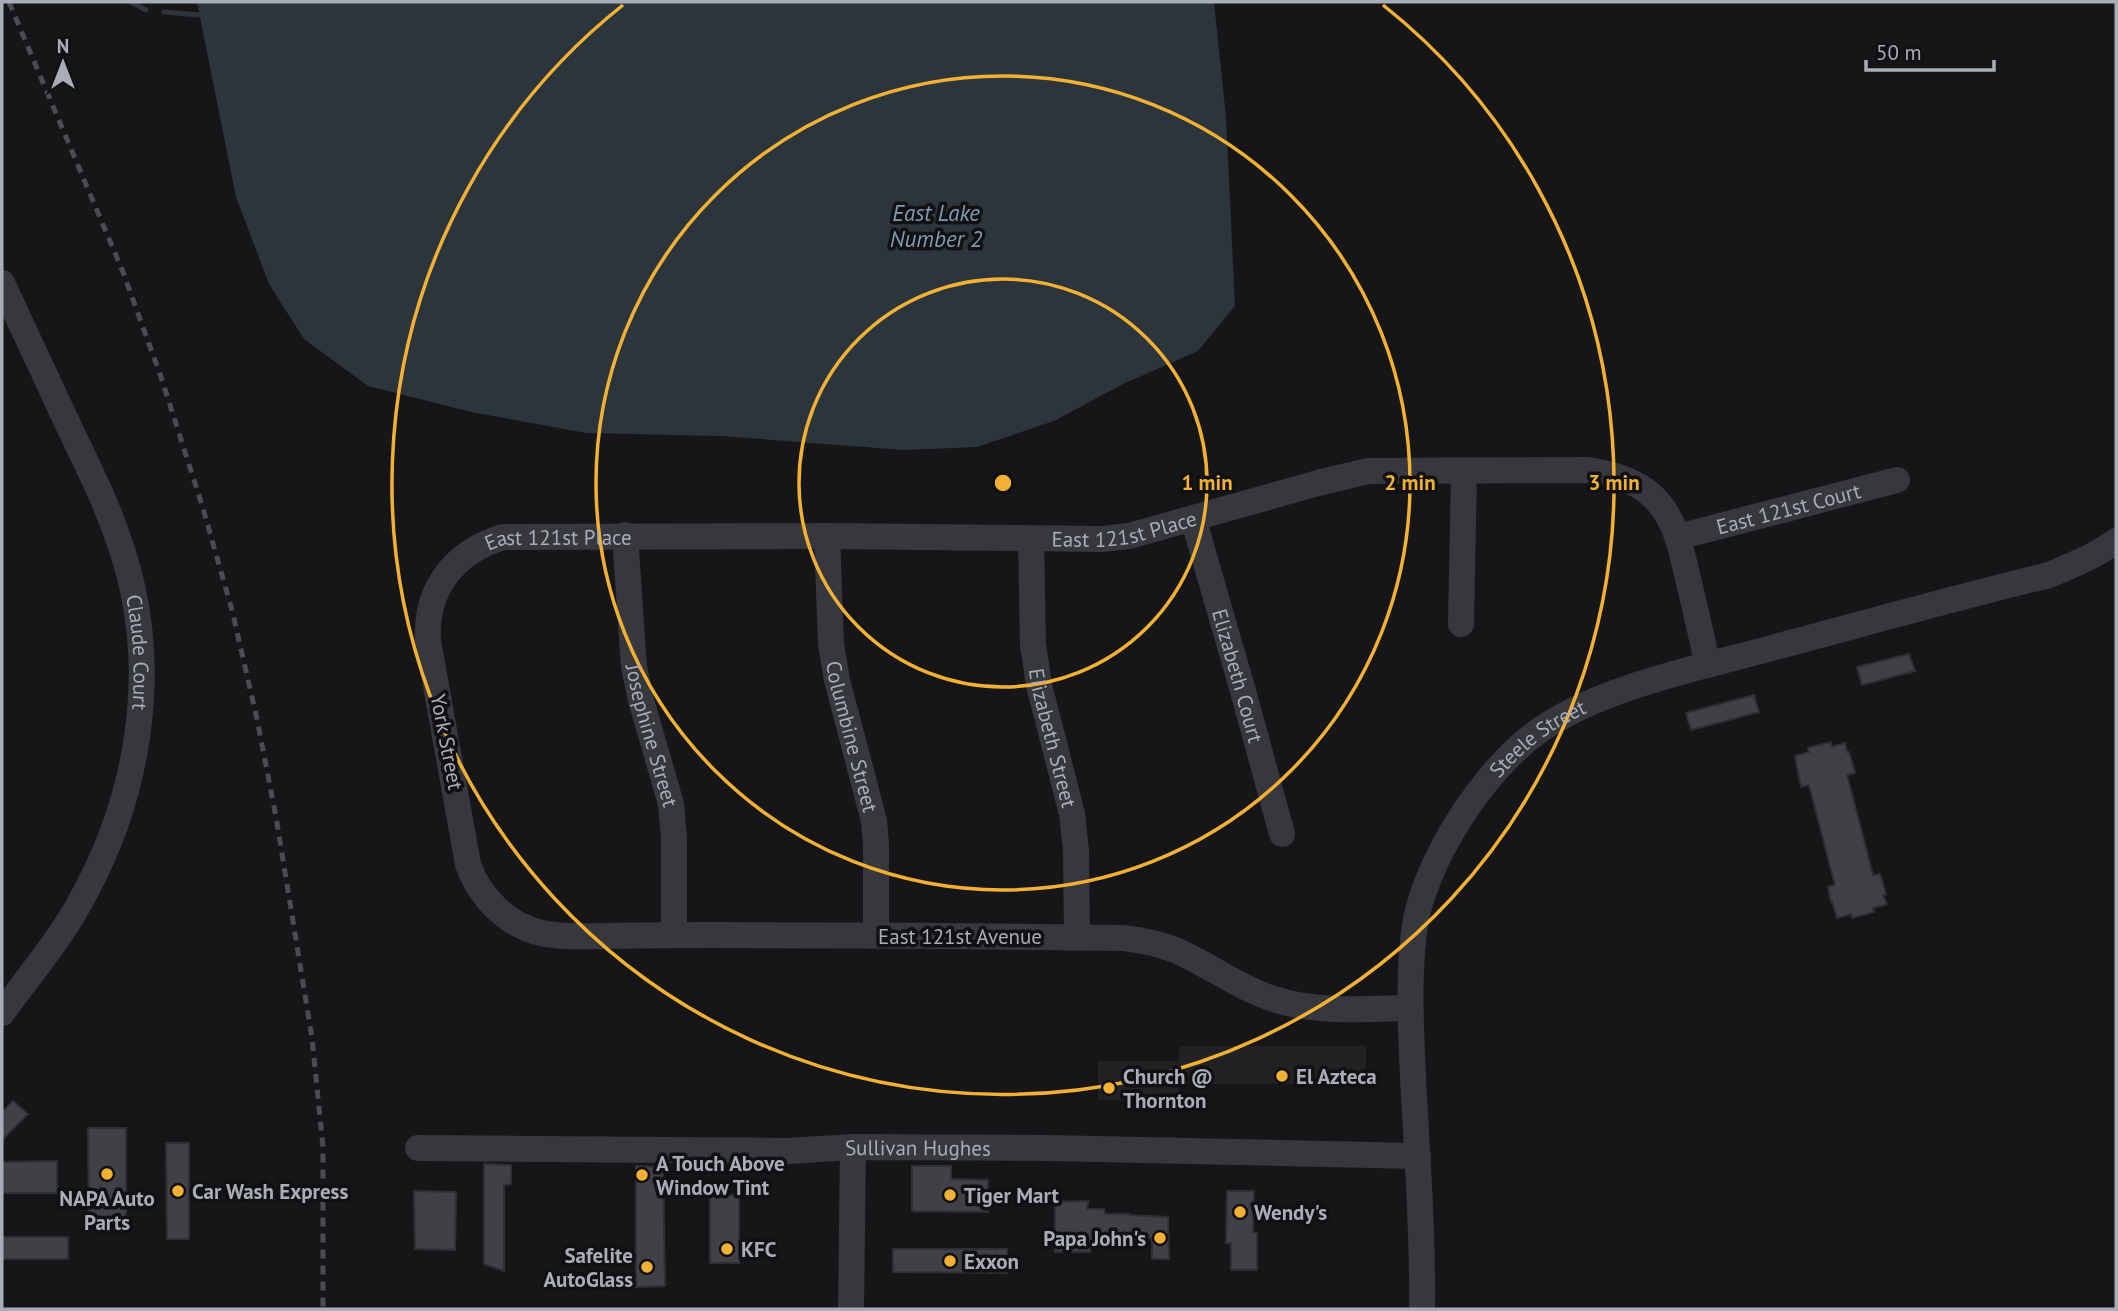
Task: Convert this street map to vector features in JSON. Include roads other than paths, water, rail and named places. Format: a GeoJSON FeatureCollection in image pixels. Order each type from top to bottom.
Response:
{"type":"FeatureCollection","features":[{"type":"Feature","properties":{"kind":"street","name":"Claude Court"},"geometry":{"type":"LineString","coordinates":[[2,283],[102,495],[117,534],[137,612],[141,674],[138,732],[130,777],[114,830],[86,892],[2,1013]]}},
{"type":"Feature","properties":{"kind":"street","name":"East 121st Place"},"geometry":{"type":"LineString","coordinates":[[453,566],[477,547],[503,537],[625,535],[1102,539],[1129,536],[1368,471],[1588,470],[1627,480],[1649,493],[1668,515],[1678,537],[1708,665]]}},
{"type":"Feature","properties":{"kind":"street"},"geometry":{"type":"LineString","coordinates":[[1461,624],[1464,471]]}},
{"type":"Feature","properties":{"kind":"street","name":"East 121st Court"},"geometry":{"type":"LineString","coordinates":[[1678,537],[1897,480]]}},
{"type":"Feature","properties":{"kind":"street","name":"Elizabeth Court"},"geometry":{"type":"LineString","coordinates":[[1193,518],[1282,834]]}},
{"type":"Feature","properties":{"kind":"street","name":"Josephine Street"},"geometry":{"type":"LineString","coordinates":[[625,535],[634,667],[641,701],[671,804],[674,838],[674,934]]}},
{"type":"Feature","properties":{"kind":"street","name":"Columbine Street"},"geometry":{"type":"LineString","coordinates":[[827,536],[831,645],[837,680],[874,821],[876,935]]}},
{"type":"Feature","properties":{"kind":"street","name":"Elizabeth Street"},"geometry":{"type":"LineString","coordinates":[[1031,539],[1032,645],[1039,685],[1072,814],[1076,850],[1077,937]]}},
{"type":"Feature","properties":{"kind":"street","name":"Steele Street"},"geometry":{"type":"LineString","coordinates":[[1422,1309],[1410,1008],[1414,931],[1427,885],[1442,848],[1466,809],[1518,746],[1560,717],[1611,695],[1708,665],[2049,575],[2081,562],[2116,541]]}},
{"type":"Feature","properties":{"kind":"street","name":"York Street"},"geometry":{"type":"LineString","coordinates":[[453,566],[433,596],[427,628],[428,641],[468,864],[476,884],[487,900],[501,912]]}},
{"type":"Feature","properties":{"kind":"street","name":"East 121st Avenue"},"geometry":{"type":"LineString","coordinates":[[501,912],[517,923],[542,933],[576,936],[674,934],[1123,938],[1159,944],[1177,951],[1236,984],[1291,1004],[1364,1009],[1410,1008]]}},
{"type":"Feature","properties":{"kind":"street"},"geometry":{"type":"LineString","coordinates":[[852,1309],[853,1147]]}},
{"type":"Feature","properties":{"kind":"street","name":"Sullivan Hughes"},"geometry":{"type":"LineString","coordinates":[[418,1148],[788,1151],[853,1147],[1059,1148],[1418,1156]]}},
{"type":"Feature","properties":{"kind":"water","name":"East Lake Number 2"},"geometry":{"type":"Polygon","coordinates":[[[197,2],[1214,2],[1226,117],[1235,306],[1198,351],[1123,384],[1054,421],[977,447],[904,450],[721,436],[586,433],[471,412],[368,386],[304,339],[269,284],[236,197],[197,2]]]}},
{"type":"Feature","properties":{"kind":"waterway"},"geometry":{"type":"LineString","coordinates":[[131,2],[146,10]]}},
{"type":"Feature","properties":{"kind":"waterway"},"geometry":{"type":"LineString","coordinates":[[164,12],[199,15]]}},
{"type":"Feature","properties":{"kind":"railway"},"geometry":{"type":"LineString","coordinates":[[9,2],[123,272],[161,377],[232,610],[276,817],[312,1038],[323,1147],[323,1309]]}},
{"type":"Feature","properties":{"kind":"place","name":"El Azteca"},"geometry":{"type":"Point","coordinates":[1282,1076]}},
{"type":"Feature","properties":{"kind":"place","name":"Church @ Thornton"},"geometry":{"type":"Point","coordinates":[1109,1088]}},
{"type":"Feature","properties":{"kind":"place","name":"NAPA Auto Parts"},"geometry":{"type":"Point","coordinates":[107,1174]}},
{"type":"Feature","properties":{"kind":"place","name":"A Touch Above Window Tint"},"geometry":{"type":"Point","coordinates":[642,1175]}},
{"type":"Feature","properties":{"kind":"place","name":"Car Wash Express"},"geometry":{"type":"Point","coordinates":[178,1191]}},
{"type":"Feature","properties":{"kind":"place","name":"Tiger Mart"},"geometry":{"type":"Point","coordinates":[950,1195]}},
{"type":"Feature","properties":{"kind":"place","name":"Wendy's"},"geometry":{"type":"Point","coordinates":[1240,1212]}},
{"type":"Feature","properties":{"kind":"place","name":"Papa John's"},"geometry":{"type":"Point","coordinates":[1160,1238]}},
{"type":"Feature","properties":{"kind":"place","name":"KFC"},"geometry":{"type":"Point","coordinates":[727,1249]}},
{"type":"Feature","properties":{"kind":"place","name":"Exxon"},"geometry":{"type":"Point","coordinates":[950,1261]}},
{"type":"Feature","properties":{"kind":"place","name":"Safelite AutoGlass"},"geometry":{"type":"Point","coordinates":[647,1267]}}]}
